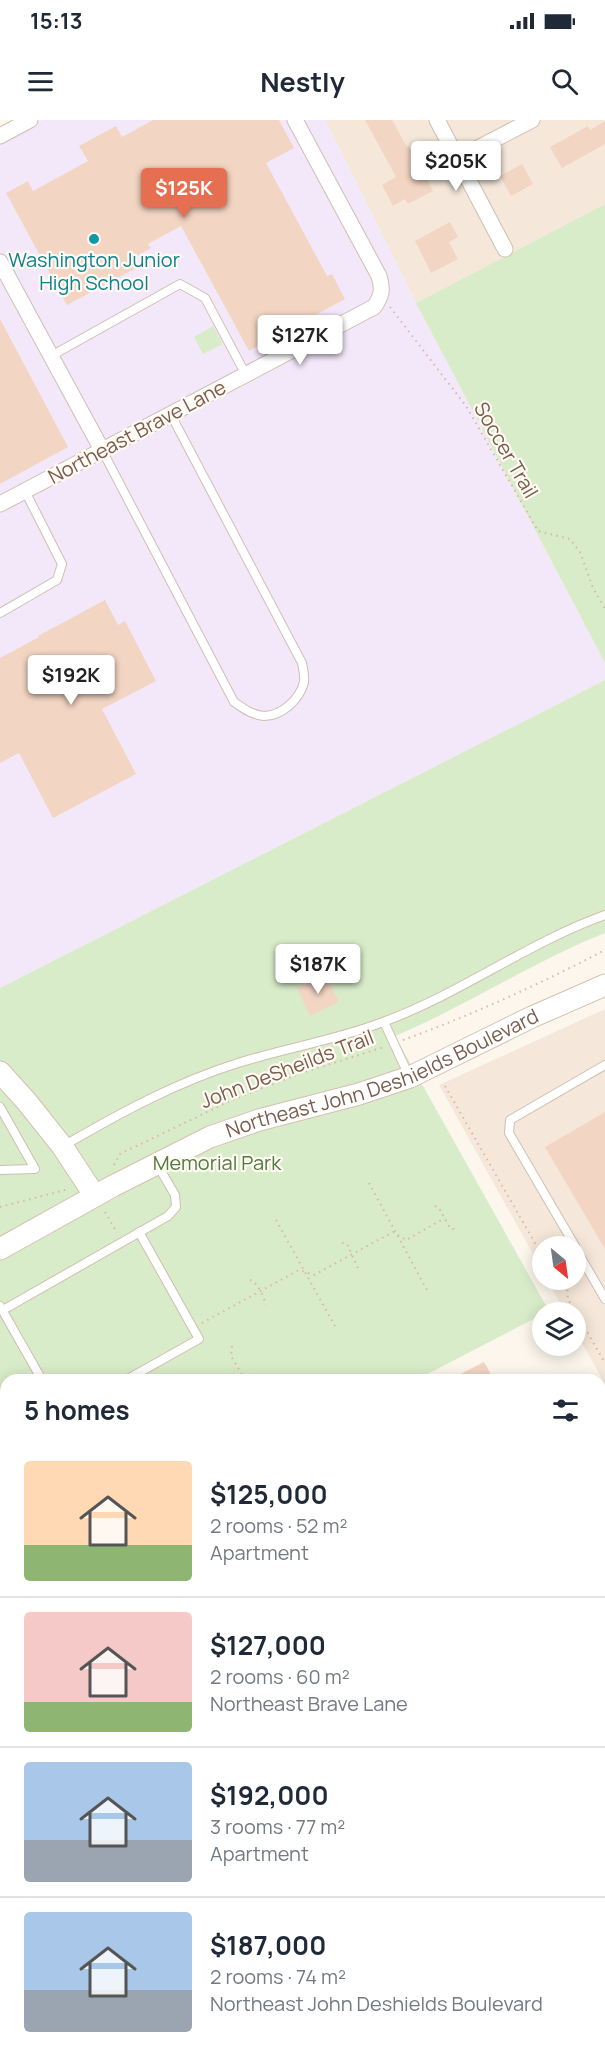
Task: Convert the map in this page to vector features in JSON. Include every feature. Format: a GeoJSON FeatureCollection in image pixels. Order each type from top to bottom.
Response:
{"type":"FeatureCollection","features":[{"type":"Feature","properties":{"kind":"street"},"geometry":{"type":"LineString","coordinates":[[0,136],[30,120]]}},
{"type":"Feature","properties":{"kind":"street"},"geometry":{"type":"LineString","coordinates":[[295,120],[379,276],[383,287],[381,295]]}},
{"type":"Feature","properties":{"kind":"street"},"geometry":{"type":"LineString","coordinates":[[436,120],[505,249]]}},
{"type":"Feature","properties":{"kind":"street"},"geometry":{"type":"LineString","coordinates":[[457,159],[532,120]]}},
{"type":"Feature","properties":{"kind":"street"},"geometry":{"type":"LineString","coordinates":[[0,262],[102,450]]}},
{"type":"Feature","properties":{"kind":"street","name":"Northeast Brave Lane"},"geometry":{"type":"LineString","coordinates":[[0,504],[170,413],[364,314],[374,307],[381,295]]}},
{"type":"Feature","properties":{"kind":"street","name":"Northeast John Deshields Boulevard"},"geometry":{"type":"LineString","coordinates":[[0,1249],[100,1203],[156,1163],[210,1137],[259,1120],[359,1094],[410,1077],[532,1017],[605,985]]}},
{"type":"Feature","properties":{"kind":"street"},"geometry":{"type":"LineString","coordinates":[[0,1072],[62,1146],[100,1203]]}},
{"type":"Feature","properties":{"kind":"lane"},"geometry":{"type":"LineString","coordinates":[[51,356],[180,284],[205,298],[246,375]]}},
{"type":"Feature","properties":{"kind":"lane"},"geometry":{"type":"LineString","coordinates":[[102,450],[234,702],[248,711],[265,716],[284,710],[297,699],[304,681],[302,663],[170,413]]}},
{"type":"Feature","properties":{"kind":"lane"},"geometry":{"type":"LineString","coordinates":[[0,613],[57,580],[62,564],[25,490]]}},
{"type":"Feature","properties":{"kind":"lane"},"geometry":{"type":"LineString","coordinates":[[62,1146],[123,1111],[180,1084],[237,1063],[384,1022],[430,1002],[543,942],[605,915]]}},
{"type":"Feature","properties":{"kind":"lane"},"geometry":{"type":"LineString","coordinates":[[384,1022],[410,1077]]}},
{"type":"Feature","properties":{"kind":"lane"},"geometry":{"type":"LineString","coordinates":[[568,1236],[509,1133],[510,1120],[605,1065]]}},
{"type":"Feature","properties":{"kind":"lane"},"geometry":{"type":"LineString","coordinates":[[0,1107],[35,1169],[0,1170]]}},
{"type":"Feature","properties":{"kind":"lane"},"geometry":{"type":"LineString","coordinates":[[39,1374],[1,1308],[168,1216],[176,1207],[175,1195],[156,1163]]}},
{"type":"Feature","properties":{"kind":"lane"},"geometry":{"type":"LineString","coordinates":[[137,1374],[199,1339],[139,1232]]}},
{"type":"Feature","properties":{"kind":"lane"},"geometry":{"type":"LineString","coordinates":[[586,1267],[605,1299]]}},
{"type":"Feature","properties":{"kind":"path","name":"Soccer Trail"},"geometry":{"type":"LineString","coordinates":[[381,295],[466,406],[538,531],[570,540],[580,552],[593,588],[605,609]]}},
{"type":"Feature","properties":{"kind":"path","name":"John DeSheilds Trail"},"geometry":{"type":"LineString","coordinates":[[404,1040],[575,966],[605,950]]}},
{"type":"Feature","properties":{"kind":"path","name":"John DeSheilds Trail"},"geometry":{"type":"LineString","coordinates":[[111,1170],[120,1154],[232,1100],[298,1074],[390,1045]]}},
{"type":"Feature","properties":{"kind":"path"},"geometry":{"type":"LineString","coordinates":[[445,1086],[532,1238]]}},
{"type":"Feature","properties":{"kind":"path"},"geometry":{"type":"LineString","coordinates":[[369,1183],[428,1292]]}},
{"type":"Feature","properties":{"kind":"path"},"geometry":{"type":"LineString","coordinates":[[0,1207],[72,1189]]}},
{"type":"Feature","properties":{"kind":"path"},"geometry":{"type":"LineString","coordinates":[[100,1203],[122,1242]]}},
{"type":"Feature","properties":{"kind":"path"},"geometry":{"type":"LineString","coordinates":[[441,1204],[437,1207],[451,1229]]}},
{"type":"Feature","properties":{"kind":"path"},"geometry":{"type":"LineString","coordinates":[[193,1328],[299,1270],[314,1275],[393,1232],[406,1240],[445,1218]]}},
{"type":"Feature","properties":{"kind":"path"},"geometry":{"type":"LineString","coordinates":[[276,1220],[335,1326]]}},
{"type":"Feature","properties":{"kind":"path"},"geometry":{"type":"LineString","coordinates":[[342,1243],[347,1242],[359,1266]]}},
{"type":"Feature","properties":{"kind":"path"},"geometry":{"type":"LineString","coordinates":[[250,1280],[255,1279],[266,1302]]}},
{"type":"Feature","properties":{"kind":"path"},"geometry":{"type":"LineString","coordinates":[[567,1290],[568,1299],[605,1362]]}},
{"type":"Feature","properties":{"kind":"path"},"geometry":{"type":"LineString","coordinates":[[232,1346],[231,1356],[240,1374]]}},
{"type":"Feature","properties":{"kind":"shaded area"},"geometry":{"type":"Polygon","coordinates":[[[42,120],[325,120],[416,303],[605,663],[605,680],[0,988],[0,142],[42,120]]]}},
{"type":"Feature","properties":{"kind":"shaded area"},"geometry":{"type":"Polygon","coordinates":[[[325,120],[605,120],[605,204],[416,303],[325,120]]]}},
{"type":"Feature","properties":{"kind":"shaded area"},"geometry":{"type":"Polygon","coordinates":[[[605,1009],[605,1374],[599,1374],[586,1350],[586,1302],[559,1302],[553,1290],[586,1290],[586,1236],[532,1236],[532,1252],[439,1085],[605,1009]]]}},
{"type":"Feature","properties":{"kind":"green space"},"geometry":{"type":"Polygon","coordinates":[[[605,204],[605,663],[416,303],[605,204]]]}},
{"type":"Feature","properties":{"kind":"green space"},"geometry":{"type":"Polygon","coordinates":[[[213,326],[223,344],[203,354],[194,337],[213,326]]]}},
{"type":"Feature","properties":{"kind":"green space","name":"Memorial Park"},"geometry":{"type":"Polygon","coordinates":[[[605,680],[605,933],[395,1036],[532,1281],[532,1290],[537,1290],[544,1302],[532,1302],[532,1320],[428,1374],[0,1374],[0,988],[605,680]]]}},
{"type":"Feature","properties":{"kind":"building","name":"Washington Junior High School"},"geometry":{"type":"Polygon","coordinates":[[[153,120],[279,120],[294,148],[266,163],[327,276],[332,274],[345,299],[249,351],[181,226],[148,244],[151,248],[134,258],[138,267],[67,305],[6,193],[28,181],[33,191],[88,161],[79,146],[116,126],[122,137],[153,120]]]}},
{"type":"Feature","properties":{"kind":"building"},"geometry":{"type":"Polygon","coordinates":[[[365,120],[392,120],[433,191],[408,204],[405,199],[393,206],[382,185],[396,177],[365,120]]]}},
{"type":"Feature","properties":{"kind":"building"},"geometry":{"type":"Polygon","coordinates":[[[605,121],[605,144],[562,168],[550,147],[588,126],[590,130],[605,121]]]}},
{"type":"Feature","properties":{"kind":"building"},"geometry":{"type":"Polygon","coordinates":[[[522,164],[533,184],[511,196],[500,176],[522,164]]]}},
{"type":"Feature","properties":{"kind":"building"},"geometry":{"type":"Polygon","coordinates":[[[450,222],[458,237],[449,242],[458,259],[431,273],[415,241],[450,222]]]}},
{"type":"Feature","properties":{"kind":"building"},"geometry":{"type":"Polygon","coordinates":[[[0,319],[68,447],[0,484],[0,319]]]}},
{"type":"Feature","properties":{"kind":"building"},"geometry":{"type":"Polygon","coordinates":[[[105,600],[118,625],[125,621],[156,681],[102,709],[136,774],[53,818],[19,753],[0,763],[0,658],[105,600]]]}},
{"type":"Feature","properties":{"kind":"building"},"geometry":{"type":"Polygon","coordinates":[[[325,974],[339,1002],[310,1016],[297,988],[325,974]]]}},
{"type":"Feature","properties":{"kind":"building"},"geometry":{"type":"Polygon","coordinates":[[[605,1112],[605,1249],[545,1147],[605,1112]]]}},
{"type":"Feature","properties":{"kind":"building"},"geometry":{"type":"Polygon","coordinates":[[[484,1362],[491,1374],[461,1374],[484,1362]]]}},
{"type":"Feature","properties":{"kind":"place","name":"Washington Junior High School"},"geometry":{"type":"Point","coordinates":[94,239]}}]}
